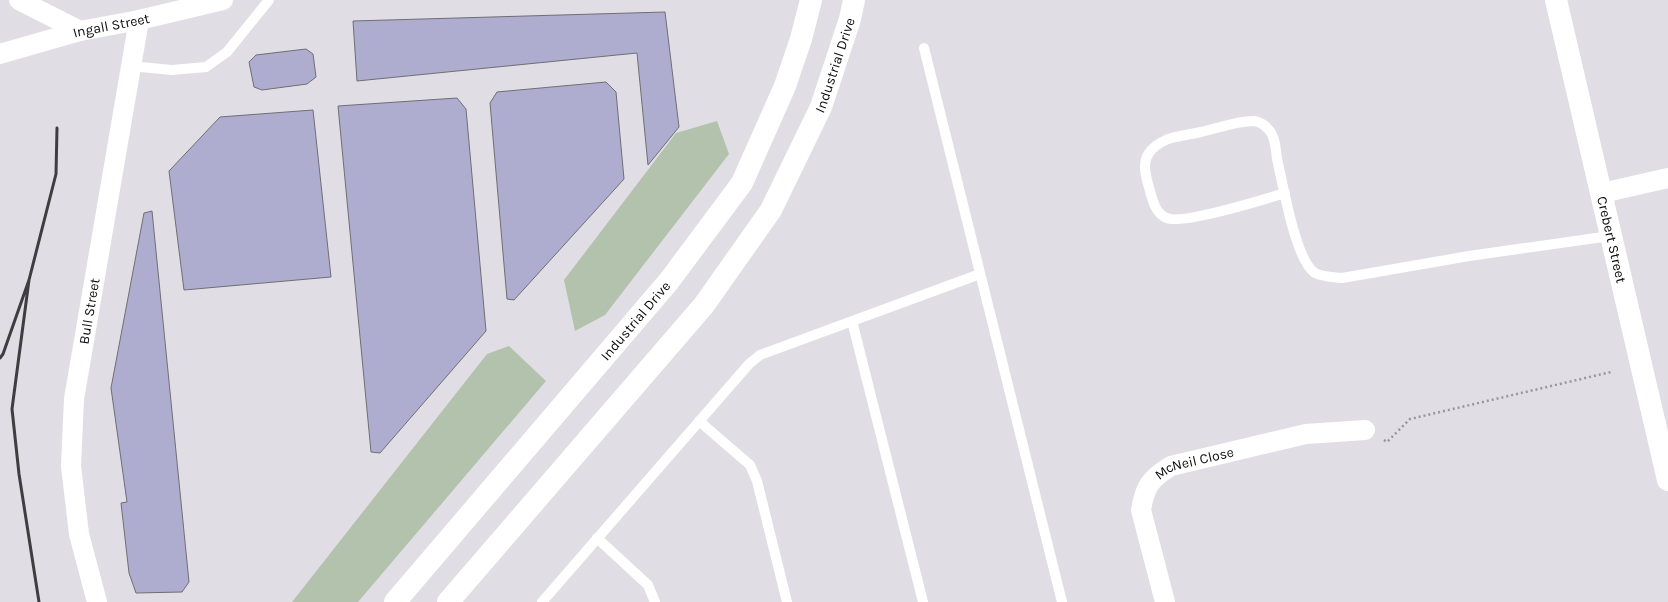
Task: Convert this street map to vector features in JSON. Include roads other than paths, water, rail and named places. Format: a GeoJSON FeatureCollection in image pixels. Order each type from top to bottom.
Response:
{"type":"FeatureCollection","features":[{"type":"Feature","properties":{"kind":"main road","name":"Industrial Drive"},"geometry":{"type":"LineString","coordinates":[[395,602],[669,281],[742,183],[785,86],[801,39],[811,0]]}},
{"type":"Feature","properties":{"kind":"main road","name":"Industrial Drive"},"geometry":{"type":"LineString","coordinates":[[448,602],[704,305],[771,210],[821,107],[850,19],[854,0]]}},
{"type":"Feature","properties":{"kind":"main road","name":"Crebert Street"},"geometry":{"type":"LineString","coordinates":[[1556,0],[1668,480]]}},
{"type":"Feature","properties":{"kind":"street"},"geometry":{"type":"LineString","coordinates":[[19,0],[80,31]]}},
{"type":"Feature","properties":{"kind":"street","name":"Ingall Street"},"geometry":{"type":"LineString","coordinates":[[0,54],[80,31],[139,20],[223,0]]}},
{"type":"Feature","properties":{"kind":"street","name":"Bull Street"},"geometry":{"type":"LineString","coordinates":[[97,602],[79,534],[71,466],[74,399],[139,20]]}},
{"type":"Feature","properties":{"kind":"street"},"geometry":{"type":"LineString","coordinates":[[1602,193],[1668,178]]}},
{"type":"Feature","properties":{"kind":"street","name":"McNeil Close"},"geometry":{"type":"LineString","coordinates":[[1165,602],[1141,510],[1143,495],[1149,482],[1158,474],[1171,466],[1306,434],[1366,430]]}},
{"type":"Feature","properties":{"kind":"lane"},"geometry":{"type":"LineString","coordinates":[[130,66],[172,70],[206,67],[227,52],[268,0]]}},
{"type":"Feature","properties":{"kind":"lane"},"geometry":{"type":"LineString","coordinates":[[924,48],[1062,602]]}},
{"type":"Feature","properties":{"kind":"lane"},"geometry":{"type":"LineString","coordinates":[[1285,194],[1193,218],[1174,220],[1166,218],[1155,206],[1145,171],[1148,154],[1156,146],[1168,139],[1239,123],[1259,122],[1264,124],[1271,132],[1290,214],[1306,263],[1315,272],[1326,276],[1342,278],[1469,256],[1610,236]]}},
{"type":"Feature","properties":{"kind":"lane"},"geometry":{"type":"LineString","coordinates":[[542,602],[749,364],[760,355],[980,274]]}},
{"type":"Feature","properties":{"kind":"lane"},"geometry":{"type":"LineString","coordinates":[[852,321],[923,602]]}},
{"type":"Feature","properties":{"kind":"lane"},"geometry":{"type":"LineString","coordinates":[[699,421],[750,465],[757,480],[787,602]]}},
{"type":"Feature","properties":{"kind":"lane"},"geometry":{"type":"LineString","coordinates":[[597,538],[648,585],[655,602]]}},
{"type":"Feature","properties":{"kind":"railway"},"geometry":{"type":"LineString","coordinates":[[0,358],[3,354],[29,280],[56,174],[57,128]]}},
{"type":"Feature","properties":{"kind":"railway"},"geometry":{"type":"LineString","coordinates":[[29,280],[12,409],[19,474],[39,602]]}}]}
